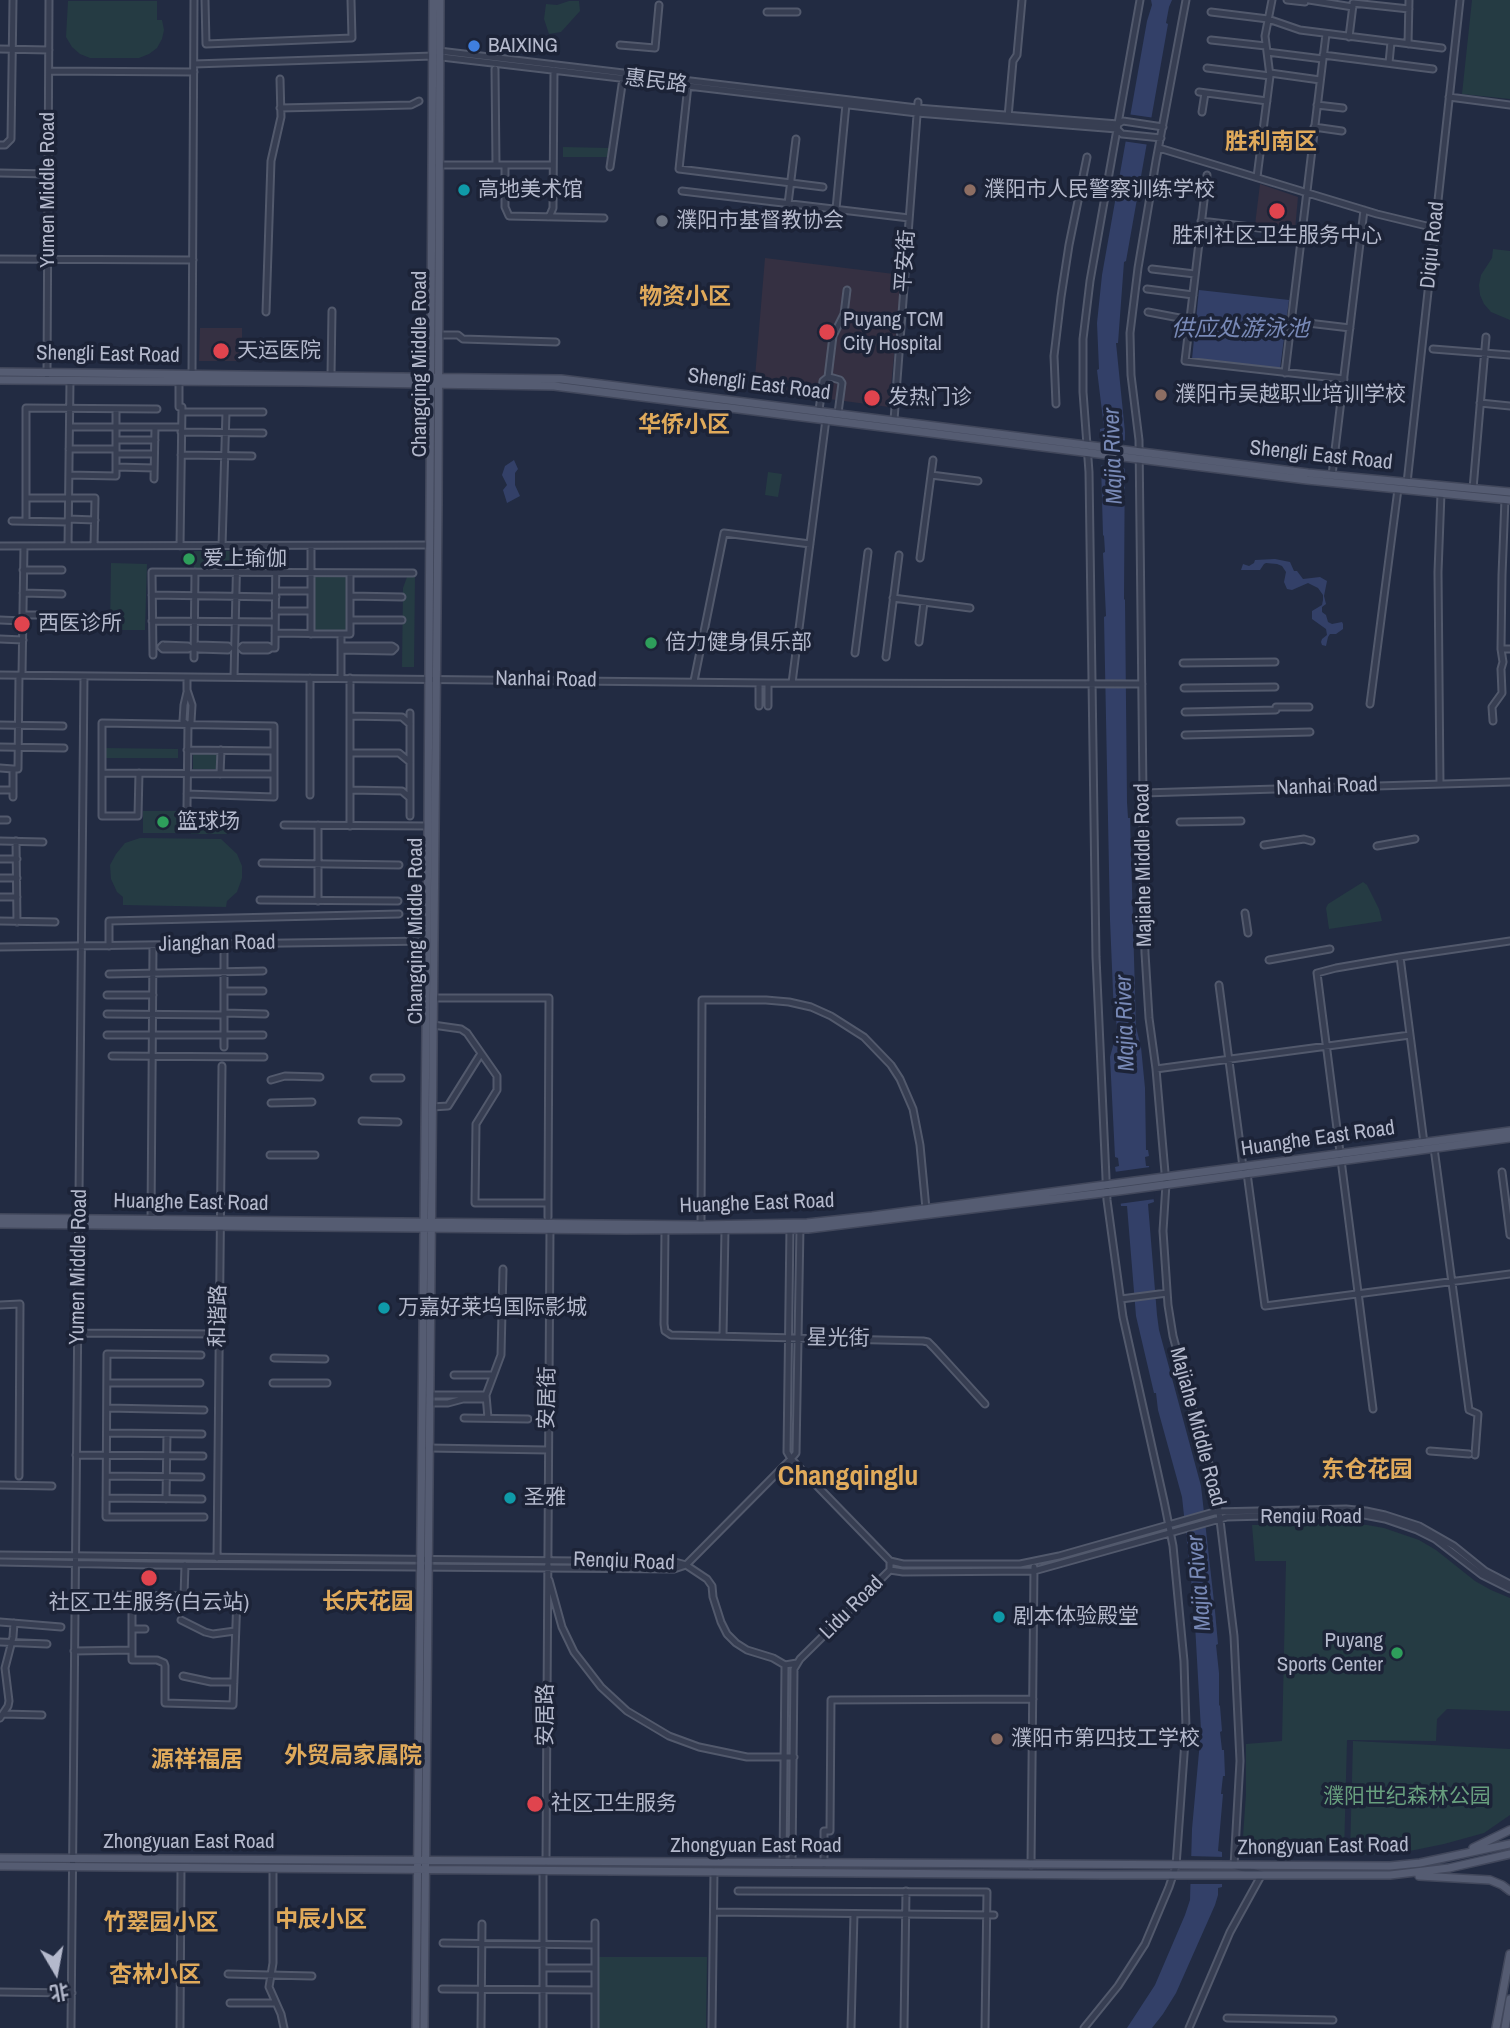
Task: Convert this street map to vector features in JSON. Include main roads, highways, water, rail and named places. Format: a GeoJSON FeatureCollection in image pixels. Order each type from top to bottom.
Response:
{"type":"FeatureCollection","features":[{"type":"Feature","properties":{"kind":"main road","name":"Changqing Middle Road"},"geometry":{"type":"LineString","coordinates":[[428,1106],[433,1025],[428,826],[432,679],[430,545],[438,335],[438,165],[433,0]]}},
{"type":"Feature","properties":{"kind":"main road","name":"Changqing Middle Road"},"geometry":{"type":"LineString","coordinates":[[421,1865],[436,54],[440,0]]}},
{"type":"Feature","properties":{"kind":"main road","name":"Shengli East Road"},"geometry":{"type":"LineString","coordinates":[[0,372],[70,381],[435,380],[529,377],[587,381],[894,420],[1087,449]]}},
{"type":"Feature","properties":{"kind":"main road","name":"Shengli East Road"},"geometry":{"type":"LineString","coordinates":[[0,380],[47,376],[192,373],[331,375],[575,388],[1100,450],[1307,481],[1473,489],[1508,497]]}},
{"type":"Feature","properties":{"kind":"main road","name":"Shengli East Road"},"geometry":{"type":"LineString","coordinates":[[1137,455],[1332,475],[1441,493],[1508,497]]}},
{"type":"Feature","properties":{"kind":"main road","name":"Huanghe East Road"},"geometry":{"type":"LineString","coordinates":[[427,1225],[665,1230],[790,1227],[1118,1188],[1510,1132]]}},
{"type":"Feature","properties":{"kind":"main road","name":"Huanghe East Road"},"geometry":{"type":"LineString","coordinates":[[1341,1157],[1510,1138]]}},
{"type":"Feature","properties":{"kind":"main road","name":"Huanghe East Road"},"geometry":{"type":"LineString","coordinates":[[800,1226],[873,1222],[1106,1189]]}},
{"type":"Feature","properties":{"kind":"main road","name":"Huanghe East Road"},"geometry":{"type":"LineString","coordinates":[[0,1218],[79,1222],[790,1227]]}},
{"type":"Feature","properties":{"kind":"main road","name":"Huanghe East Road"},"geometry":{"type":"LineString","coordinates":[[0,1224],[151,1220],[220,1223]]}},
{"type":"Feature","properties":{"kind":"main road","name":"Changqing Middle Road"},"geometry":{"type":"LineString","coordinates":[[424,1562],[429,1399],[427,1225]]}},
{"type":"Feature","properties":{"kind":"main road"},"geometry":{"type":"LineString","coordinates":[[1455,1856],[1510,1830]]}},
{"type":"Feature","properties":{"kind":"main road","name":"Zhongyuan East Road"},"geometry":{"type":"LineString","coordinates":[[0,1866],[73,1862],[545,1866],[1400,1866],[1510,1844]]}},
{"type":"Feature","properties":{"kind":"main road","name":"Zhongyuan East Road"},"geometry":{"type":"LineString","coordinates":[[545,1866],[714,1871],[1401,1875],[1449,1868],[1510,1854]]}},
{"type":"Feature","properties":{"kind":"main road","name":"Zhongyuan East Road"},"geometry":{"type":"LineString","coordinates":[[0,1858],[181,1867],[421,1865]]}},
{"type":"Feature","properties":{"kind":"main road"},"geometry":{"type":"LineString","coordinates":[[416,2028],[421,1865]]}},
{"type":"Feature","properties":{"kind":"main road"},"geometry":{"type":"LineString","coordinates":[[421,1865],[424,2028]]}},
{"type":"Feature","properties":{"kind":"main road"},"geometry":{"type":"LineString","coordinates":[[1401,1875],[1490,1880],[1510,1891]]}},
{"type":"Feature","properties":{"kind":"main road"},"geometry":{"type":"LineString","coordinates":[[1496,2028],[1510,1954]]}},
{"type":"Feature","properties":{"kind":"main road"},"geometry":{"type":"LineString","coordinates":[[1505,2028],[1510,1999]]}},
{"type":"Feature","properties":{"kind":"water","name":"Majia River"},"geometry":{"type":"Polygon","coordinates":[[[1151,0],[1172,0],[1124,262],[1116,343],[1125,432],[1127,802],[1130,818],[1136,1027],[1145,1088],[1146,1150],[1149,1156],[1145,1157],[1146,1166],[1149,1166],[1154,1202],[1148,1204],[1157,1315],[1201,1486],[1218,1644],[1220,1732],[1225,1776],[1221,1794],[1218,1851],[1222,1852],[1222,1887],[1218,1888],[1215,1905],[1176,1993],[1163,2014],[1152,2028],[1127,2028],[1155,1985],[1190,1900],[1192,1829],[1201,1730],[1194,1607],[1182,1497],[1136,1316],[1127,1206],[1121,1206],[1115,1167],[1119,1166],[1118,1158],[1115,1157],[1110,1057],[1117,1031],[1110,920],[1105,552],[1100,429],[1104,428],[1097,370],[1097,323],[1102,275],[1151,0]]]}},
{"type":"Feature","properties":{"kind":"water","name":"供应处游泳池"},"geometry":{"type":"Polygon","coordinates":[[[1199,290],[1289,300],[1280,369],[1192,359],[1199,290]]]}},
{"type":"Feature","properties":{"kind":"water"},"geometry":{"type":"Polygon","coordinates":[[[514,460],[518,469],[515,473],[515,485],[520,496],[507,503],[503,490],[507,485],[502,475],[505,466],[514,460]]]}},
{"type":"Feature","properties":{"kind":"water"},"geometry":{"type":"Polygon","coordinates":[[[1275,559],[1290,562],[1294,571],[1303,579],[1320,577],[1327,581],[1324,596],[1326,604],[1322,607],[1322,612],[1332,624],[1342,622],[1343,629],[1336,634],[1330,634],[1326,646],[1321,642],[1327,635],[1326,629],[1312,619],[1312,611],[1322,605],[1323,600],[1318,588],[1308,583],[1292,590],[1287,589],[1284,582],[1286,572],[1277,564],[1266,563],[1260,570],[1241,570],[1243,564],[1249,566],[1255,560],[1275,559]]]}},
{"type":"Feature","properties":{"kind":"place","name":"BAIXING"},"geometry":{"type":"Point","coordinates":[474,46]}},
{"type":"Feature","properties":{"kind":"place","name":"高地美术馆"},"geometry":{"type":"Point","coordinates":[464,190]}},
{"type":"Feature","properties":{"kind":"place","name":"濮阳市人民警察训练学校"},"geometry":{"type":"Point","coordinates":[970,190]}},
{"type":"Feature","properties":{"kind":"place","name":"胜利社区卫生服务中心"},"geometry":{"type":"Point","coordinates":[1277,211]}},
{"type":"Feature","properties":{"kind":"place","name":"濮阳市基督教协会"},"geometry":{"type":"Point","coordinates":[662,221]}},
{"type":"Feature","properties":{"kind":"place","name":"Puyang TCM City Hospital"},"geometry":{"type":"Point","coordinates":[827,332]}},
{"type":"Feature","properties":{"kind":"place","name":"天运医院"},"geometry":{"type":"Point","coordinates":[221,351]}},
{"type":"Feature","properties":{"kind":"place","name":"濮阳市吴越职业培训学校"},"geometry":{"type":"Point","coordinates":[1161,395]}},
{"type":"Feature","properties":{"kind":"place","name":"发热门诊"},"geometry":{"type":"Point","coordinates":[872,398]}},
{"type":"Feature","properties":{"kind":"place","name":"爱上瑜伽"},"geometry":{"type":"Point","coordinates":[189,559]}},
{"type":"Feature","properties":{"kind":"place","name":"西医诊所"},"geometry":{"type":"Point","coordinates":[22,624]}},
{"type":"Feature","properties":{"kind":"place","name":"倍力健身俱乐部"},"geometry":{"type":"Point","coordinates":[651,643]}},
{"type":"Feature","properties":{"kind":"place","name":"篮球场"},"geometry":{"type":"Point","coordinates":[163,822]}},
{"type":"Feature","properties":{"kind":"place","name":"万嘉好莱坞国际影城"},"geometry":{"type":"Point","coordinates":[384,1308]}},
{"type":"Feature","properties":{"kind":"place","name":"圣雅"},"geometry":{"type":"Point","coordinates":[510,1498]}},
{"type":"Feature","properties":{"kind":"place","name":"社区卫生服务(白云站)"},"geometry":{"type":"Point","coordinates":[149,1578]}},
{"type":"Feature","properties":{"kind":"place","name":"剧本体验殿堂"},"geometry":{"type":"Point","coordinates":[999,1617]}},
{"type":"Feature","properties":{"kind":"place","name":"Puyang Sports Center"},"geometry":{"type":"Point","coordinates":[1397,1653]}},
{"type":"Feature","properties":{"kind":"place","name":"濮阳市第四技工学校"},"geometry":{"type":"Point","coordinates":[997,1739]}},
{"type":"Feature","properties":{"kind":"place","name":"社区卫生服务"},"geometry":{"type":"Point","coordinates":[535,1804]}},
{"type":"Feature","properties":{"kind":"district","name":"胜利南区"},"geometry":{"type":"Point","coordinates":[1271,143]}},
{"type":"Feature","properties":{"kind":"district","name":"物资小区"},"geometry":{"type":"Point","coordinates":[685,298]}},
{"type":"Feature","properties":{"kind":"district","name":"华侨小区"},"geometry":{"type":"Point","coordinates":[684,426]}},
{"type":"Feature","properties":{"kind":"district","name":"东仓花园"},"geometry":{"type":"Point","coordinates":[1367,1471]}},
{"type":"Feature","properties":{"kind":"district","name":"Changqinglu"},"geometry":{"type":"Point","coordinates":[848,1477]}},
{"type":"Feature","properties":{"kind":"district","name":"长庆花园"},"geometry":{"type":"Point","coordinates":[368,1603]}},
{"type":"Feature","properties":{"kind":"district","name":"外贸局家属院"},"geometry":{"type":"Point","coordinates":[353,1757]}},
{"type":"Feature","properties":{"kind":"district","name":"源祥福居"},"geometry":{"type":"Point","coordinates":[197,1761]}},
{"type":"Feature","properties":{"kind":"district","name":"中辰小区"},"geometry":{"type":"Point","coordinates":[321,1921]}},
{"type":"Feature","properties":{"kind":"district","name":"竹翠园小区"},"geometry":{"type":"Point","coordinates":[161,1924]}},
{"type":"Feature","properties":{"kind":"district","name":"杏林小区"},"geometry":{"type":"Point","coordinates":[155,1976]}},
{"type":"Feature","properties":{"kind":"park label","name":"濮阳世纪森林公园"},"geometry":{"type":"Point","coordinates":[1407,1797]}}]}
